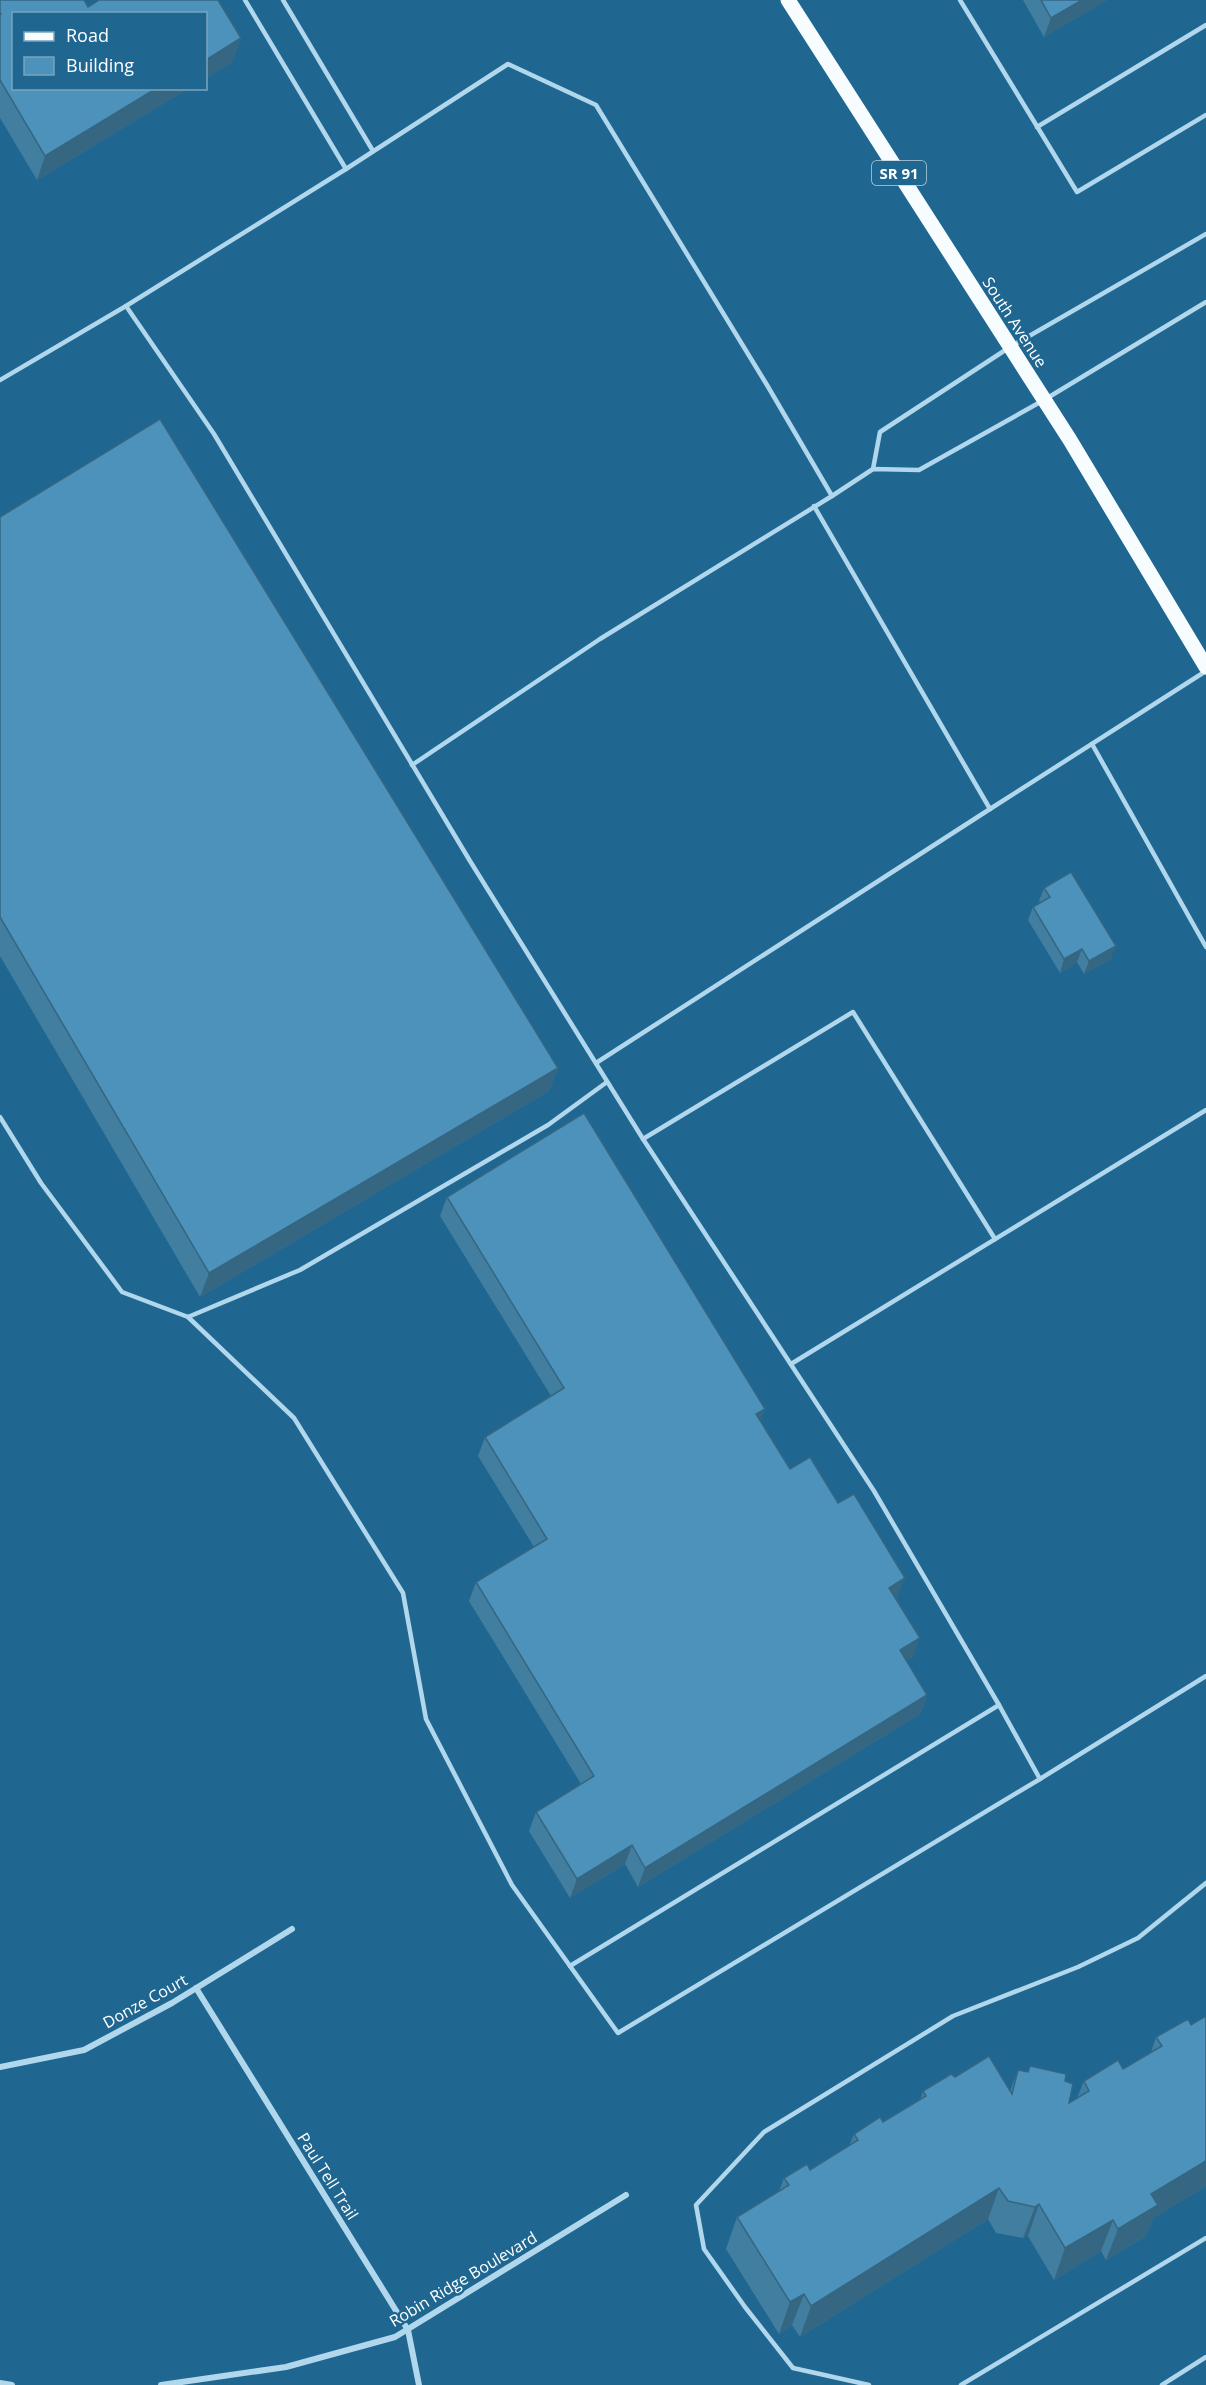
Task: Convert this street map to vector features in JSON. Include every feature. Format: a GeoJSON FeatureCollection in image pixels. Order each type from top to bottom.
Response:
{"type":"FeatureCollection","features":[{"type":"Feature","properties":{"kind":"main road","name":"South Avenue"},"geometry":{"type":"LineString","coordinates":[[788,0],[1044,400],[1206,669]]}},
{"type":"Feature","properties":{"kind":"street","name":"Donze Court"},"geometry":{"type":"LineString","coordinates":[[0,2067],[84,2050],[196,1988],[292,1929]]}},
{"type":"Feature","properties":{"kind":"street","name":"Paul Tell Trail"},"geometry":{"type":"LineString","coordinates":[[196,1988],[408,2330],[419,2385]]}},
{"type":"Feature","properties":{"kind":"street","name":"Robin Ridge Boulevard"},"geometry":{"type":"LineString","coordinates":[[160,2385],[286,2367],[395,2337],[626,2194]]}},
{"type":"Feature","properties":{"kind":"street"},"geometry":{"type":"LineString","coordinates":[[0,2383],[12,2385]]}},
{"type":"Feature","properties":{"kind":"lane"},"geometry":{"type":"LineString","coordinates":[[245,0],[346,169]]}},
{"type":"Feature","properties":{"kind":"lane"},"geometry":{"type":"LineString","coordinates":[[283,0],[373,151]]}},
{"type":"Feature","properties":{"kind":"lane"},"geometry":{"type":"LineString","coordinates":[[960,0],[1077,192],[1206,115]]}},
{"type":"Feature","properties":{"kind":"lane"},"geometry":{"type":"LineString","coordinates":[[1037,127],[1206,25]]}},
{"type":"Feature","properties":{"kind":"lane"},"geometry":{"type":"LineString","coordinates":[[0,380],[126,306],[346,169],[508,64],[596,105],[832,496]]}},
{"type":"Feature","properties":{"kind":"lane"},"geometry":{"type":"LineString","coordinates":[[873,470],[880,432],[1010,347],[1206,234]]}},
{"type":"Feature","properties":{"kind":"lane"},"geometry":{"type":"LineString","coordinates":[[412,765],[600,639],[873,470],[919,470],[1044,400],[1206,302]]}},
{"type":"Feature","properties":{"kind":"lane"},"geometry":{"type":"LineString","coordinates":[[126,306],[214,434],[412,765],[643,1139],[874,1491],[1040,1779]]}},
{"type":"Feature","properties":{"kind":"lane"},"geometry":{"type":"LineString","coordinates":[[814,506],[990,809]]}},
{"type":"Feature","properties":{"kind":"lane"},"geometry":{"type":"LineString","coordinates":[[596,1063],[1206,669]]}},
{"type":"Feature","properties":{"kind":"lane"},"geometry":{"type":"LineString","coordinates":[[1092,744],[1206,947]]}},
{"type":"Feature","properties":{"kind":"lane"},"geometry":{"type":"LineString","coordinates":[[643,1139],[853,1012],[995,1239]]}},
{"type":"Feature","properties":{"kind":"lane"},"geometry":{"type":"LineString","coordinates":[[188,1317],[300,1270],[548,1125],[608,1082]]}},
{"type":"Feature","properties":{"kind":"lane"},"geometry":{"type":"LineString","coordinates":[[791,1364],[1206,1110]]}},
{"type":"Feature","properties":{"kind":"lane"},"geometry":{"type":"LineString","coordinates":[[0,1117],[41,1183],[122,1292],[188,1317],[294,1418],[403,1593],[426,1719],[512,1885],[618,2032],[1040,1779],[1206,1676]]}},
{"type":"Feature","properties":{"kind":"lane"},"geometry":{"type":"LineString","coordinates":[[570,1966],[999,1705]]}},
{"type":"Feature","properties":{"kind":"lane"},"geometry":{"type":"LineString","coordinates":[[869,2385],[793,2368],[745,2307],[704,2249],[696,2205],[764,2132],[953,2016],[1078,1967],[1138,1938],[1206,1883]]}},
{"type":"Feature","properties":{"kind":"lane"},"geometry":{"type":"LineString","coordinates":[[961,2385],[1206,2238]]}},
{"type":"Feature","properties":{"kind":"lane"},"geometry":{"type":"LineString","coordinates":[[1162,2385],[1206,2357]]}},
{"type":"Feature","properties":{"kind":"building"},"geometry":{"type":"Polygon","coordinates":[[[0,0],[84,0],[88,7],[99,0],[218,0],[241,38],[207,59],[207,12],[12,12],[12,90],[154,90],[45,156],[0,80],[0,0]]]}},
{"type":"Feature","properties":{"kind":"building"},"geometry":{"type":"Polygon","coordinates":[[[1041,0],[1082,0],[1051,18],[1041,0]]]}},
{"type":"Feature","properties":{"kind":"building"},"geometry":{"type":"Polygon","coordinates":[[[160,419],[558,1068],[209,1273],[0,917],[0,517],[160,419]]]}},
{"type":"Feature","properties":{"kind":"building"},"geometry":{"type":"Polygon","coordinates":[[[1071,872],[1116,946],[1089,961],[1082,949],[1064,959],[1033,907],[1050,897],[1044,888],[1071,872]]]}},
{"type":"Feature","properties":{"kind":"building"},"geometry":{"type":"Polygon","coordinates":[[[584,1113],[765,1409],[756,1414],[790,1469],[810,1457],[838,1503],[854,1494],[905,1578],[889,1588],[920,1638],[900,1650],[927,1695],[645,1868],[632,1845],[577,1879],[536,1812],[594,1776],[476,1582],[547,1539],[485,1437],[564,1388],[447,1197],[584,1113]]]}},
{"type":"Feature","properties":{"kind":"building"},"geometry":{"type":"Polygon","coordinates":[[[1206,2016],[1206,2161],[1151,2194],[1158,2205],[1118,2229],[1113,2220],[1065,2248],[1039,2204],[1035,2207],[1008,2201],[999,2188],[811,2306],[804,2294],[790,2302],[737,2217],[789,2185],[784,2178],[807,2164],[810,2170],[858,2140],[854,2134],[880,2117],[883,2122],[926,2096],[923,2091],[951,2074],[955,2077],[989,2056],[1012,2094],[1018,2070],[1028,2072],[1030,2066],[1066,2074],[1065,2081],[1073,2084],[1069,2103],[1089,2091],[1084,2081],[1118,2060],[1123,2069],[1162,2046],[1156,2037],[1188,2019],[1191,2025],[1206,2016]]]}}]}
